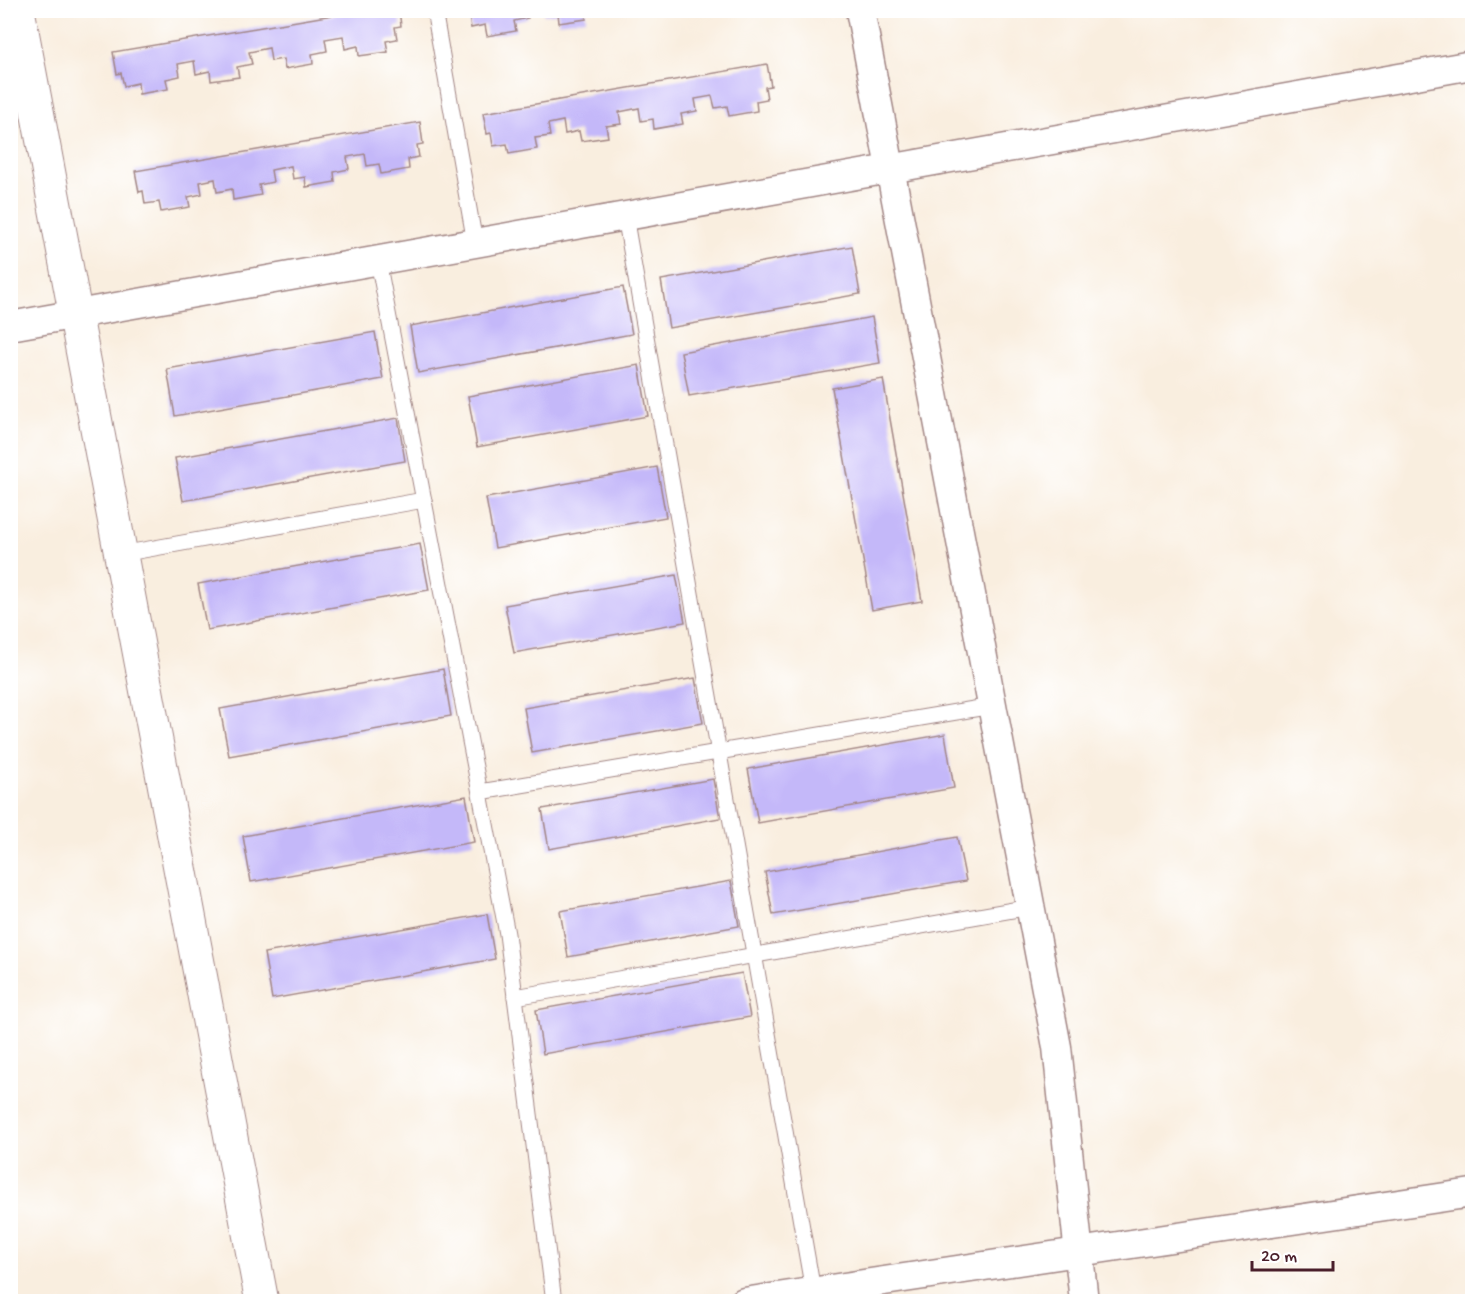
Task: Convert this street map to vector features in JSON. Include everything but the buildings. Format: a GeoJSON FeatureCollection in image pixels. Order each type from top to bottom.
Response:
{"type":"FeatureCollection","features":[{"type":"Feature","properties":{"kind":"main road"},"geometry":{"type":"LineString","coordinates":[[18,10],[262,1302]]}},
{"type":"Feature","properties":{"kind":"street"},"geometry":{"type":"LineString","coordinates":[[860,10],[1057,1047],[1084,1302]]}},
{"type":"Feature","properties":{"kind":"street"},"geometry":{"type":"LineString","coordinates":[[10,326],[1473,65]]}},
{"type":"Feature","properties":{"kind":"street"},"geometry":{"type":"LineString","coordinates":[[744,1302],[1473,1193]]}},
{"type":"Feature","properties":{"kind":"lane"},"geometry":{"type":"LineString","coordinates":[[434,10],[475,243]]}},
{"type":"Feature","properties":{"kind":"lane"},"geometry":{"type":"LineString","coordinates":[[625,216],[813,1291]]}},
{"type":"Feature","properties":{"kind":"lane"},"geometry":{"type":"LineString","coordinates":[[378,261],[507,934],[554,1302]]}},
{"type":"Feature","properties":{"kind":"lane"},"geometry":{"type":"LineString","coordinates":[[121,554],[424,500]]}},
{"type":"Feature","properties":{"kind":"lane"},"geometry":{"type":"LineString","coordinates":[[480,792],[992,706]]}},
{"type":"Feature","properties":{"kind":"lane"},"geometry":{"type":"LineString","coordinates":[[515,997],[1030,907]]}}]}
